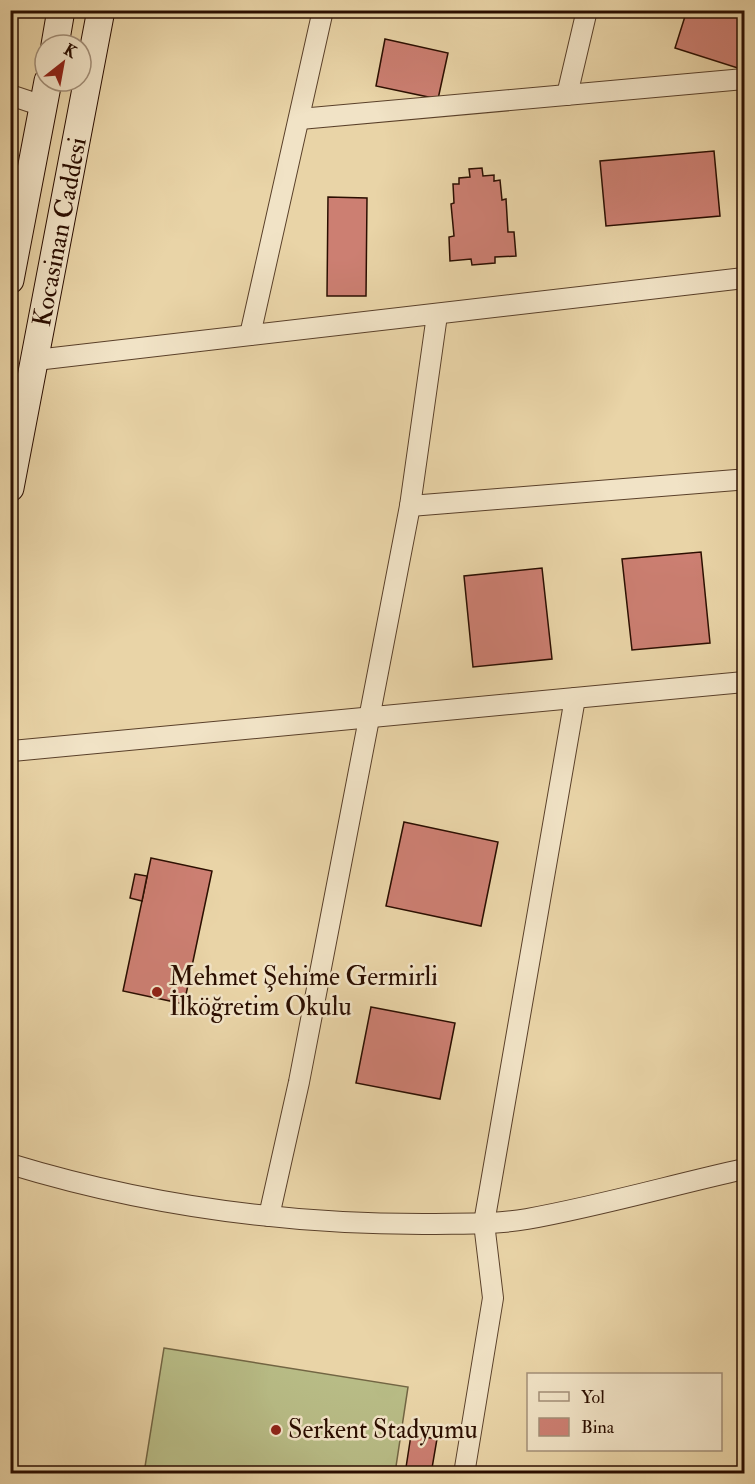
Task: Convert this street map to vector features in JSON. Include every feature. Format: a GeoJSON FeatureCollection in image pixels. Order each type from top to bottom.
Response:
{"type":"FeatureCollection","features":[{"type":"Feature","properties":{"kind":"main road"},"geometry":{"type":"LineString","coordinates":[[57,33],[61,10]]}},
{"type":"Feature","properties":{"kind":"main road","name":"Kocasinan Caddesi"},"geometry":{"type":"LineString","coordinates":[[10,488],[101,10]]}},
{"type":"Feature","properties":{"kind":"main road","name":"Kocasinan Caddesi"},"geometry":{"type":"LineString","coordinates":[[10,280],[46,94]]}},
{"type":"Feature","properties":{"kind":"street"},"geometry":{"type":"LineString","coordinates":[[250,335],[323,10]]}},
{"type":"Feature","properties":{"kind":"street"},"geometry":{"type":"LineString","coordinates":[[567,95],[587,10]]}},
{"type":"Feature","properties":{"kind":"street"},"geometry":{"type":"LineString","coordinates":[[300,119],[744,79]]}},
{"type":"Feature","properties":{"kind":"street"},"geometry":{"type":"LineString","coordinates":[[10,95],[46,94]]}},
{"type":"Feature","properties":{"kind":"street"},"geometry":{"type":"LineString","coordinates":[[36,360],[744,278]]}},
{"type":"Feature","properties":{"kind":"street"},"geometry":{"type":"LineString","coordinates":[[269,1216],[306,1047],[410,506],[437,315]]}},
{"type":"Feature","properties":{"kind":"street"},"geometry":{"type":"LineString","coordinates":[[410,506],[736,480]]}},
{"type":"Feature","properties":{"kind":"street"},"geometry":{"type":"LineString","coordinates":[[12,751],[744,681]]}},
{"type":"Feature","properties":{"kind":"street"},"geometry":{"type":"LineString","coordinates":[[464,1473],[493,1298],[484,1223],[575,698]]}},
{"type":"Feature","properties":{"kind":"street"},"geometry":{"type":"LineString","coordinates":[[10,1164],[112,1191],[178,1204],[269,1216],[386,1224],[484,1223],[526,1219],[744,1169]]}},
{"type":"Feature","properties":{"kind":"green space","name":"Serkent Stadyumu"},"geometry":{"type":"Polygon","coordinates":[[[164,1348],[408,1387],[395,1473],[144,1473],[164,1348]]]}},
{"type":"Feature","properties":{"kind":"building"},"geometry":{"type":"Polygon","coordinates":[[[687,10],[744,10],[744,70],[675,48],[687,10]]]}},
{"type":"Feature","properties":{"kind":"building"},"geometry":{"type":"Polygon","coordinates":[[[385,39],[448,53],[438,99],[376,86],[385,39]]]}},
{"type":"Feature","properties":{"kind":"building"},"geometry":{"type":"Polygon","coordinates":[[[714,151],[720,216],[606,226],[600,161],[714,151]]]}},
{"type":"Feature","properties":{"kind":"building"},"geometry":{"type":"Polygon","coordinates":[[[482,168],[483,176],[494,175],[494,181],[500,180],[502,200],[506,199],[508,232],[514,232],[516,256],[495,257],[495,263],[472,265],[471,259],[450,261],[449,237],[454,236],[451,204],[454,203],[453,184],[459,184],[459,178],[470,177],[469,169],[482,168]]]}},
{"type":"Feature","properties":{"kind":"building"},"geometry":{"type":"Polygon","coordinates":[[[328,197],[367,198],[366,296],[327,296],[328,197]]]}},
{"type":"Feature","properties":{"kind":"building"},"geometry":{"type":"Polygon","coordinates":[[[701,552],[710,643],[632,650],[622,559],[701,552]]]}},
{"type":"Feature","properties":{"kind":"building"},"geometry":{"type":"Polygon","coordinates":[[[542,568],[552,659],[473,667],[464,576],[542,568]]]}},
{"type":"Feature","properties":{"kind":"building"},"geometry":{"type":"Polygon","coordinates":[[[404,822],[498,842],[481,926],[386,906],[404,822]]]}},
{"type":"Feature","properties":{"kind":"building"},"geometry":{"type":"Polygon","coordinates":[[[151,858],[212,871],[184,1004],[123,991],[151,858]]]}},
{"type":"Feature","properties":{"kind":"building"},"geometry":{"type":"Polygon","coordinates":[[[135,874],[147,876],[142,901],[130,898],[135,874]]]}},
{"type":"Feature","properties":{"kind":"building"},"geometry":{"type":"Polygon","coordinates":[[[371,1007],[455,1023],[440,1099],[356,1083],[371,1007]]]}},
{"type":"Feature","properties":{"kind":"building"},"geometry":{"type":"Polygon","coordinates":[[[411,1435],[437,1439],[431,1474],[405,1474],[411,1435]]]}},
{"type":"Feature","properties":{"kind":"place","name":"Mehmet Şehime Germirli İlköğretim Okulu"},"geometry":{"type":"Point","coordinates":[157,992]}},
{"type":"Feature","properties":{"kind":"place","name":"Serkent Stadyumu"},"geometry":{"type":"Point","coordinates":[276,1430]}}]}
